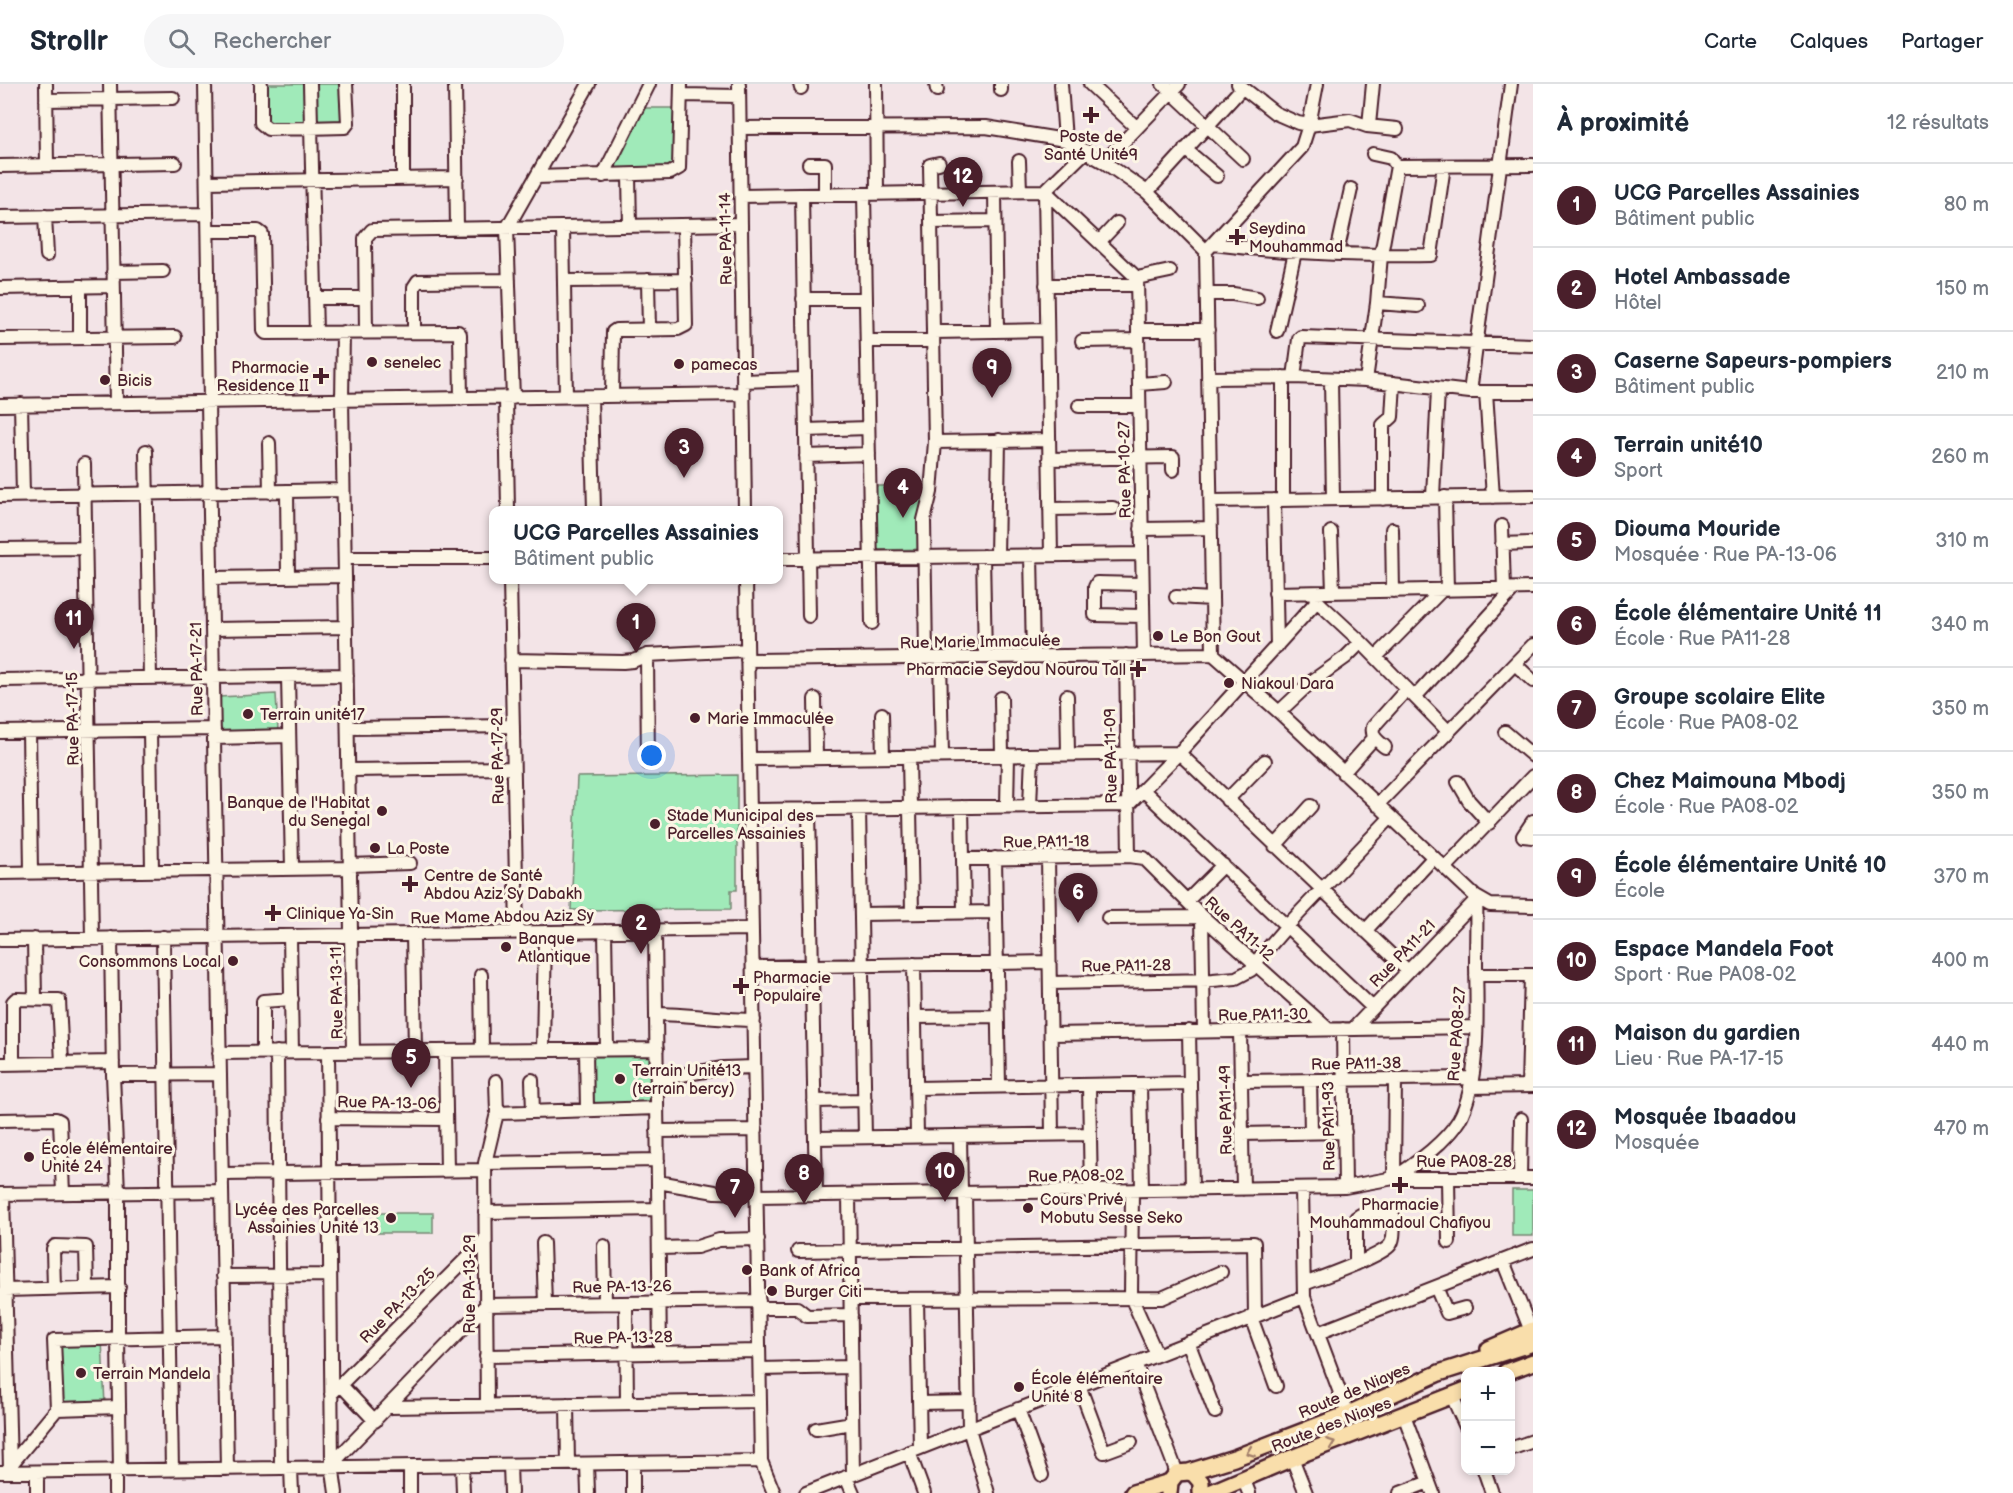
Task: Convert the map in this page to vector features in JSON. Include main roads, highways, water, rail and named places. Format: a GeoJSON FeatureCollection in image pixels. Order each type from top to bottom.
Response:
{"type":"FeatureCollection","features":[{"type":"Feature","properties":{"kind":"main road","name":"Route de Niayes"},"geometry":{"type":"LineString","coordinates":[[1133,1493],[1176,1480],[1348,1414],[1465,1359],[1532,1334]]}},
{"type":"Feature","properties":{"kind":"main road"},"geometry":{"type":"LineString","coordinates":[[1515,1368],[1533,1362]]}},
{"type":"Feature","properties":{"kind":"main road"},"geometry":{"type":"LineString","coordinates":[[1515,1377],[1533,1371]]}},
{"type":"Feature","properties":{"kind":"main road","name":"Route des Niayes"},"geometry":{"type":"LineString","coordinates":[[1210,1493],[1292,1458],[1460,1393]]}},
{"type":"Feature","properties":{"kind":"main road"},"geometry":{"type":"LineString","coordinates":[[1176,1480],[1194,1474],[1201,1482],[1201,1493]]}},
{"type":"Feature","properties":{"kind":"place","name":"Poste de Santé Unité9"},"geometry":{"type":"Point","coordinates":[1091,115]}},
{"type":"Feature","properties":{"kind":"place","name":"Mosquée Ibaadou"},"geometry":{"type":"Point","coordinates":[963,207]}},
{"type":"Feature","properties":{"kind":"place","name":"Seydina Mouhammad"},"geometry":{"type":"Point","coordinates":[1237,237]}},
{"type":"Feature","properties":{"kind":"place","name":"senelec"},"geometry":{"type":"Point","coordinates":[372,362]}},
{"type":"Feature","properties":{"kind":"place","name":"pamecas"},"geometry":{"type":"Point","coordinates":[679,364]}},
{"type":"Feature","properties":{"kind":"place","name":"Pharmacie Residence II"},"geometry":{"type":"Point","coordinates":[321,376]}},
{"type":"Feature","properties":{"kind":"place","name":"Bicis"},"geometry":{"type":"Point","coordinates":[105,380]}},
{"type":"Feature","properties":{"kind":"place","name":"École élémentaire Unité 10"},"geometry":{"type":"Point","coordinates":[992,398]}},
{"type":"Feature","properties":{"kind":"place","name":"Caserne Sapeurs-pompiers"},"geometry":{"type":"Point","coordinates":[684,478]}},
{"type":"Feature","properties":{"kind":"place","name":"Terrain unité10"},"geometry":{"type":"Point","coordinates":[903,518]}},
{"type":"Feature","properties":{"kind":"place","name":"Le Bon Gout"},"geometry":{"type":"Point","coordinates":[1158,636]}},
{"type":"Feature","properties":{"kind":"place","name":"Maison du gardien"},"geometry":{"type":"Point","coordinates":[74,649]}},
{"type":"Feature","properties":{"kind":"place","name":"UCG Parcelles Assainies"},"geometry":{"type":"Point","coordinates":[636,653]}},
{"type":"Feature","properties":{"kind":"place","name":"Pharmacie Seydou Nourou Tall"},"geometry":{"type":"Point","coordinates":[1138,669]}},
{"type":"Feature","properties":{"kind":"place","name":"Niakoul Dara"},"geometry":{"type":"Point","coordinates":[1229,683]}},
{"type":"Feature","properties":{"kind":"place","name":"Terrain unité17"},"geometry":{"type":"Point","coordinates":[248,714]}},
{"type":"Feature","properties":{"kind":"place","name":"Marie Immaculée"},"geometry":{"type":"Point","coordinates":[695,718]}},
{"type":"Feature","properties":{"kind":"place","name":"Banque de l'Habitat du Senegal"},"geometry":{"type":"Point","coordinates":[382,811]}},
{"type":"Feature","properties":{"kind":"place","name":"Stade Municipal des Parcelles Assainies"},"geometry":{"type":"Point","coordinates":[655,824]}},
{"type":"Feature","properties":{"kind":"place","name":"La Poste"},"geometry":{"type":"Point","coordinates":[375,848]}},
{"type":"Feature","properties":{"kind":"place","name":"Centre de Santé Abdou Aziz Sy Dabakh"},"geometry":{"type":"Point","coordinates":[410,884]}},
{"type":"Feature","properties":{"kind":"place","name":"Clinique Ya-Sin"},"geometry":{"type":"Point","coordinates":[273,913]}},
{"type":"Feature","properties":{"kind":"place","name":"École élémentaire Unité 11"},"geometry":{"type":"Point","coordinates":[1078,923]}},
{"type":"Feature","properties":{"kind":"place","name":"Banque Atlantique"},"geometry":{"type":"Point","coordinates":[506,947]}},
{"type":"Feature","properties":{"kind":"place","name":"Hotel Ambassade"},"geometry":{"type":"Point","coordinates":[641,954]}},
{"type":"Feature","properties":{"kind":"place","name":"Consommons Local"},"geometry":{"type":"Point","coordinates":[233,961]}},
{"type":"Feature","properties":{"kind":"place","name":"Pharmacie Populaire"},"geometry":{"type":"Point","coordinates":[741,986]}},
{"type":"Feature","properties":{"kind":"place","name":"Terrain Unité13 (terrain bercy)"},"geometry":{"type":"Point","coordinates":[620,1079]}},
{"type":"Feature","properties":{"kind":"place","name":"Diouma Mouride"},"geometry":{"type":"Point","coordinates":[411,1088]}},
{"type":"Feature","properties":{"kind":"place","name":"École élémentaire Unité 24"},"geometry":{"type":"Point","coordinates":[29,1157]}},
{"type":"Feature","properties":{"kind":"place","name":"Pharmacie Mouhammadoul Chafiyou"},"geometry":{"type":"Point","coordinates":[1400,1185]}},
{"type":"Feature","properties":{"kind":"place","name":"Espace Mandela Foot"},"geometry":{"type":"Point","coordinates":[945,1202]}},
{"type":"Feature","properties":{"kind":"place","name":"Chez Maimouna Mbodj"},"geometry":{"type":"Point","coordinates":[804,1204]}},
{"type":"Feature","properties":{"kind":"place","name":"Cours Privé Mobutu Sesse Seko"},"geometry":{"type":"Point","coordinates":[1028,1208]}},
{"type":"Feature","properties":{"kind":"place","name":"Lycée des Parcelles Assainies Unité 13"},"geometry":{"type":"Point","coordinates":[391,1218]}},
{"type":"Feature","properties":{"kind":"place","name":"Groupe scolaire Elite"},"geometry":{"type":"Point","coordinates":[735,1218]}},
{"type":"Feature","properties":{"kind":"place","name":"Bank of Africa"},"geometry":{"type":"Point","coordinates":[747,1270]}},
{"type":"Feature","properties":{"kind":"place","name":"Burger Citi"},"geometry":{"type":"Point","coordinates":[772,1291]}},
{"type":"Feature","properties":{"kind":"place","name":"Terrain Mandela"},"geometry":{"type":"Point","coordinates":[81,1373]}},
{"type":"Feature","properties":{"kind":"place","name":"École élémentaire Unité 8"},"geometry":{"type":"Point","coordinates":[1019,1387]}}]}
